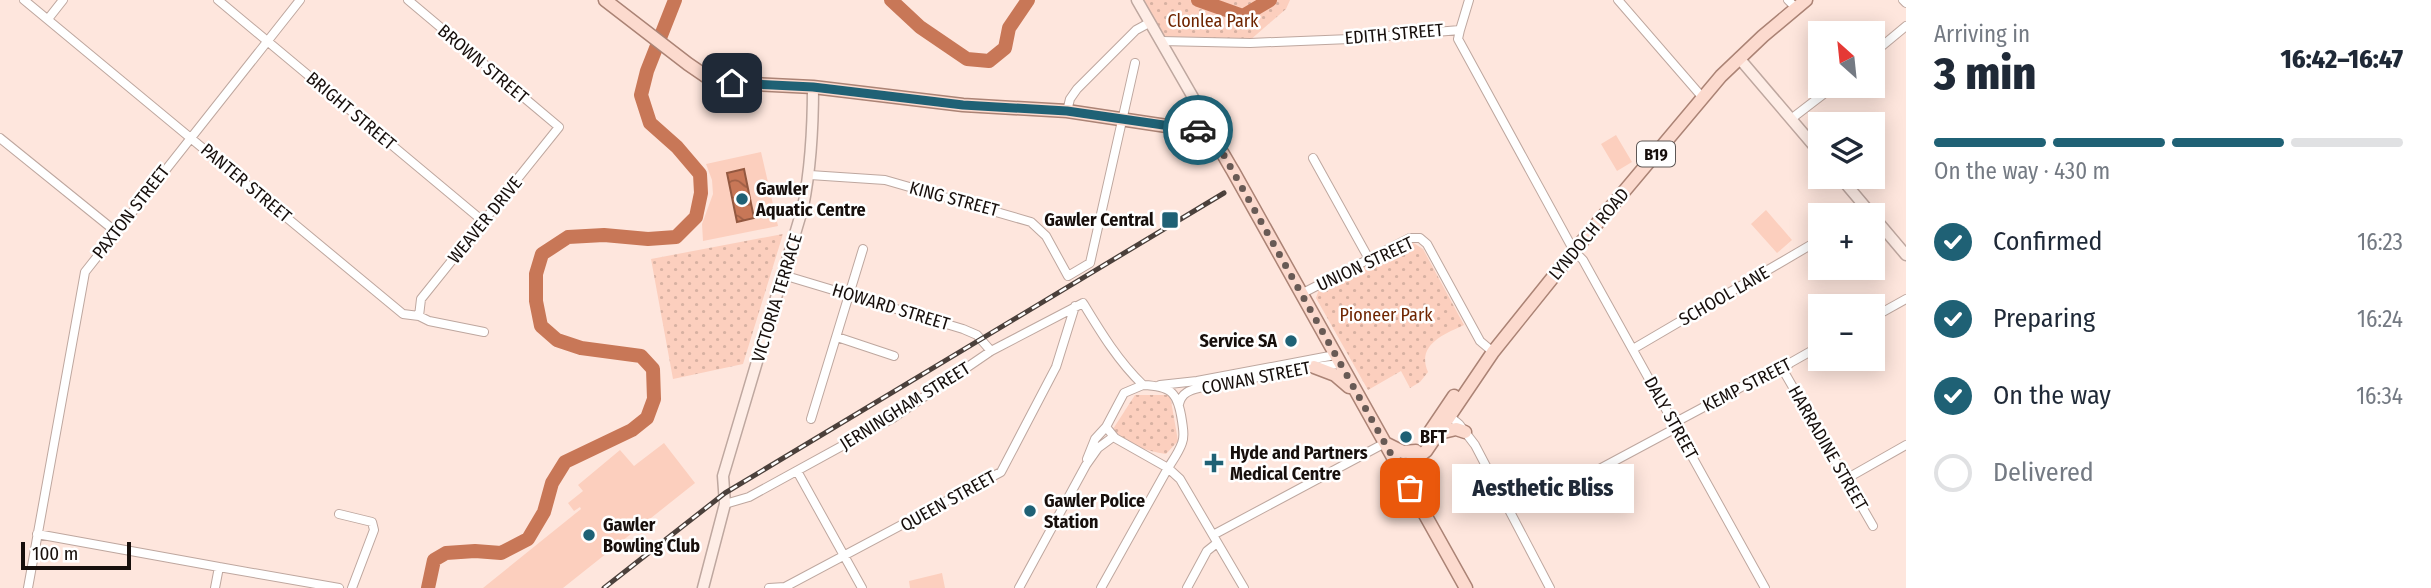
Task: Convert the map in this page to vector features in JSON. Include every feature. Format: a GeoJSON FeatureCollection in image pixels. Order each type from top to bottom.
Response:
{"type":"FeatureCollection","features":[{"type":"Feature","properties":{"kind":"main road"},"geometry":{"type":"LineString","coordinates":[[605,0],[707,76],[732,83],[813,87],[963,105],[1067,111],[1200,131],[1217,143],[1466,588]]}},
{"type":"Feature","properties":{"kind":"main road","name":"LYNDOCH ROAD"},"geometry":{"type":"LineString","coordinates":[[1421,451],[1493,352],[1574,251],[1703,98],[1739,58],[1797,3]]}},
{"type":"Feature","properties":{"kind":"main road"},"geometry":{"type":"LineString","coordinates":[[1317,362],[1357,395]]}},
{"type":"Feature","properties":{"kind":"main road","name":"LYNDOCH ROAD"},"geometry":{"type":"LineString","coordinates":[[1399,468],[1439,433],[1447,414]]}},
{"type":"Feature","properties":{"kind":"main road"},"geometry":{"type":"LineString","coordinates":[[1439,433],[1456,429],[1465,432]]}},
{"type":"Feature","properties":{"kind":"main road"},"geometry":{"type":"LineString","coordinates":[[1385,443],[1403,452],[1421,451]]}},
{"type":"Feature","properties":{"kind":"main road","name":"B19"},"geometry":{"type":"LineString","coordinates":[[1410,488],[1421,451]]}},
{"type":"Feature","properties":{"kind":"street","name":"PANTER STREET"},"geometry":{"type":"LineString","coordinates":[[24,0],[403,314],[484,332]]}},
{"type":"Feature","properties":{"kind":"street"},"geometry":{"type":"LineString","coordinates":[[48,19],[63,0]]}},
{"type":"Feature","properties":{"kind":"street","name":"BRIGHT STREET"},"geometry":{"type":"LineString","coordinates":[[218,0],[484,222]]}},
{"type":"Feature","properties":{"kind":"street","name":"PAXTON STREET"},"geometry":{"type":"LineString","coordinates":[[28,588],[83,276],[300,0]]}},
{"type":"Feature","properties":{"kind":"street","name":"BROWN STREET"},"geometry":{"type":"LineString","coordinates":[[408,0],[559,127]]}},
{"type":"Feature","properties":{"kind":"street"},"geometry":{"type":"LineString","coordinates":[[1137,0],[1198,106],[1202,117],[1200,131]]}},
{"type":"Feature","properties":{"kind":"street"},"geometry":{"type":"LineString","coordinates":[[1460,30],[1469,0]]}},
{"type":"Feature","properties":{"kind":"street"},"geometry":{"type":"LineString","coordinates":[[1618,0],[1703,98]]}},
{"type":"Feature","properties":{"kind":"street"},"geometry":{"type":"LineString","coordinates":[[1067,111],[1070,99],[1077,89],[1136,30],[1149,23]]}},
{"type":"Feature","properties":{"kind":"street"},"geometry":{"type":"LineString","coordinates":[[1885,41],[1906,26]]}},
{"type":"Feature","properties":{"kind":"street","name":"EDITH STREET"},"geometry":{"type":"LineString","coordinates":[[1161,41],[1261,43],[1460,30],[1458,39],[1574,251]]}},
{"type":"Feature","properties":{"kind":"street"},"geometry":{"type":"LineString","coordinates":[[1739,58],[1808,139]]}},
{"type":"Feature","properties":{"kind":"street"},"geometry":{"type":"LineString","coordinates":[[1122,119],[1135,63]]}},
{"type":"Feature","properties":{"kind":"street","name":"VICTORIA TERRACE"},"geometry":{"type":"LineString","coordinates":[[703,588],[725,504],[723,476],[798,228],[810,174],[813,87]]}},
{"type":"Feature","properties":{"kind":"street"},"geometry":{"type":"LineString","coordinates":[[1791,119],[1818,98]]}},
{"type":"Feature","properties":{"kind":"street","name":"KING STREET"},"geometry":{"type":"LineString","coordinates":[[810,174],[885,180],[1031,222],[1046,236],[1069,276],[1090,262],[1122,119]]}},
{"type":"Feature","properties":{"kind":"street","name":"WEAVER DRIVE"},"geometry":{"type":"LineString","coordinates":[[419,316],[421,299],[559,127]]}},
{"type":"Feature","properties":{"kind":"street"},"geometry":{"type":"LineString","coordinates":[[0,138],[116,231]]}},
{"type":"Feature","properties":{"kind":"street"},"geometry":{"type":"LineString","coordinates":[[1312,158],[1369,259]]}},
{"type":"Feature","properties":{"kind":"street"},"geometry":{"type":"LineString","coordinates":[[1850,189],[1906,255]]}},
{"type":"Feature","properties":{"kind":"street","name":"UNION STREET"},"geometry":{"type":"LineString","coordinates":[[1301,294],[1413,237],[1423,239],[1480,341],[1493,352]]}},
{"type":"Feature","properties":{"kind":"street","name":"SCHOOL LANE"},"geometry":{"type":"LineString","coordinates":[[1633,349],[1808,247]]}},
{"type":"Feature","properties":{"kind":"street"},"geometry":{"type":"LineString","coordinates":[[811,419],[863,249]]}},
{"type":"Feature","properties":{"kind":"street","name":"DALY STREET"},"geometry":{"type":"LineString","coordinates":[[1574,251],[1583,260],[1765,588]]}},
{"type":"Feature","properties":{"kind":"street","name":"HOWARD STREET"},"geometry":{"type":"LineString","coordinates":[[783,275],[968,331],[981,338],[991,351]]}},
{"type":"Feature","properties":{"kind":"street"},"geometry":{"type":"LineString","coordinates":[[1885,311],[1906,299]]}},
{"type":"Feature","properties":{"kind":"street"},"geometry":{"type":"LineString","coordinates":[[1079,304],[1133,375],[1143,384]]}},
{"type":"Feature","properties":{"kind":"street","name":"JERNINGHAM STREET"},"geometry":{"type":"LineString","coordinates":[[725,504],[749,497],[893,418],[991,351],[1079,304]]}},
{"type":"Feature","properties":{"kind":"street","name":"QUEEN STREET"},"geometry":{"type":"LineString","coordinates":[[769,588],[785,587],[1001,472],[1056,367],[1079,304]]}},
{"type":"Feature","properties":{"kind":"street"},"geometry":{"type":"LineString","coordinates":[[836,337],[894,356]]}},
{"type":"Feature","properties":{"kind":"street","name":"COWAN STREET"},"geometry":{"type":"LineString","coordinates":[[1179,404],[1186,392],[1317,362],[1327,348],[1326,340]]}},
{"type":"Feature","properties":{"kind":"street","name":"KEMP STREET"},"geometry":{"type":"LineString","coordinates":[[1592,473],[1775,369],[1783,370],[1790,362],[1808,352]]}},
{"type":"Feature","properties":{"kind":"street","name":"COWAN STREET"},"geometry":{"type":"LineString","coordinates":[[1157,385],[1338,360]]}},
{"type":"Feature","properties":{"kind":"street","name":"HARRADINE STREET"},"geometry":{"type":"LineString","coordinates":[[1783,370],[1873,527]]}},
{"type":"Feature","properties":{"kind":"street"},"geometry":{"type":"LineString","coordinates":[[1086,465],[1090,448],[1106,427],[1124,393],[1143,384],[1157,385],[1172,392],[1179,404],[1184,434],[1181,447],[1154,489],[1101,588]]}},
{"type":"Feature","properties":{"kind":"street"},"geometry":{"type":"LineString","coordinates":[[1447,414],[1465,432],[1497,486],[1550,588]]}},
{"type":"Feature","properties":{"kind":"street"},"geometry":{"type":"LineString","coordinates":[[1106,427],[1113,437],[1168,468],[1180,479],[1244,588]]}},
{"type":"Feature","properties":{"kind":"street"},"geometry":{"type":"LineString","coordinates":[[1019,588],[1086,465],[1098,448],[1113,437]]}},
{"type":"Feature","properties":{"kind":"street"},"geometry":{"type":"LineString","coordinates":[[1187,588],[1215,539],[1385,443]]}},
{"type":"Feature","properties":{"kind":"street"},"geometry":{"type":"LineString","coordinates":[[1846,479],[1906,445]]}},
{"type":"Feature","properties":{"kind":"street"},"geometry":{"type":"LineString","coordinates":[[1176,455],[1180,479]]}},
{"type":"Feature","properties":{"kind":"street"},"geometry":{"type":"LineString","coordinates":[[1151,460],[1159,468],[1154,489]]}},
{"type":"Feature","properties":{"kind":"street"},"geometry":{"type":"LineString","coordinates":[[797,471],[862,588]]}},
{"type":"Feature","properties":{"kind":"street"},"geometry":{"type":"LineString","coordinates":[[339,514],[368,519],[374,530],[352,588]]}},
{"type":"Feature","properties":{"kind":"street"},"geometry":{"type":"LineString","coordinates":[[37,534],[339,588]]}},
{"type":"Feature","properties":{"kind":"street"},"geometry":{"type":"LineString","coordinates":[[215,588],[219,567]]}},
{"type":"Feature","properties":{"kind":"green space","name":"Clonlea Park"},"geometry":{"type":"Polygon","coordinates":[[[1137,0],[1290,0],[1286,9],[1249,41],[1161,41],[1137,0]]]}},
{"type":"Feature","properties":{"kind":"green space"},"geometry":{"type":"Polygon","coordinates":[[[1616,135],[1632,162],[1617,171],[1601,144],[1616,135]]]}},
{"type":"Feature","properties":{"kind":"green space","name":"Gawler Aquatic Centre"},"geometry":{"type":"Polygon","coordinates":[[[761,152],[778,226],[703,241],[702,224],[713,194],[712,180],[706,164],[761,152]]]}},
{"type":"Feature","properties":{"kind":"green space"},"geometry":{"type":"Polygon","coordinates":[[[1766,210],[1792,240],[1777,253],[1751,224],[1766,210]]]}},
{"type":"Feature","properties":{"kind":"green space"},"geometry":{"type":"Polygon","coordinates":[[[783,234],[743,364],[673,379],[651,259],[783,234]]]}},
{"type":"Feature","properties":{"kind":"green space","name":"Pioneer Park"},"geometry":{"type":"Polygon","coordinates":[[[1412,242],[1423,249],[1464,325],[1441,337],[1429,348],[1425,363],[1428,372],[1420,382],[1410,388],[1401,371],[1368,390],[1316,298],[1319,289],[1412,242]]]}},
{"type":"Feature","properties":{"kind":"green space"},"geometry":{"type":"Polygon","coordinates":[[[1135,395],[1170,395],[1178,441],[1166,454],[1137,446],[1113,429],[1135,395]]]}},
{"type":"Feature","properties":{"kind":"green space","name":"Gawler Bowling Club"},"geometry":{"type":"Polygon","coordinates":[[[664,443],[695,483],[563,588],[483,588],[581,509],[580,507],[574,511],[568,503],[583,491],[578,485],[620,450],[634,466],[664,443]]]}},
{"type":"Feature","properties":{"kind":"green space"},"geometry":{"type":"Polygon","coordinates":[[[942,573],[945,588],[910,588],[909,581],[942,573]]]}},
{"type":"Feature","properties":{"kind":"water"},"geometry":{"type":"Polygon","coordinates":[[[744,169],[754,218],[737,222],[727,173],[744,169]]]}},
{"type":"Feature","properties":{"kind":"waterway"},"geometry":{"type":"LineString","coordinates":[[428,588],[434,560],[446,553],[501,553],[528,539],[544,512],[552,483],[565,462],[632,430],[647,418],[654,399],[653,369],[641,356],[581,348],[557,340],[541,326],[536,301],[536,274],[542,254],[568,237],[676,237],[696,217],[701,193],[700,174],[677,147],[650,123],[641,95],[647,71],[675,0]]}},
{"type":"Feature","properties":{"kind":"waterway"},"geometry":{"type":"LineString","coordinates":[[891,0],[920,27],[967,59],[989,61],[1005,48],[1009,28],[1028,0]]}},
{"type":"Feature","properties":{"kind":"waterway"},"geometry":{"type":"LineString","coordinates":[[1198,0],[1243,16],[1270,0]]}},
{"type":"Feature","properties":{"kind":"railway"},"geometry":{"type":"LineString","coordinates":[[604,588],[725,493],[1224,193]]}},
{"type":"Feature","properties":{"kind":"way so far"},"geometry":{"type":"LineString","coordinates":[[1198,130],[1217,143],[1410,488]]}},
{"type":"Feature","properties":{"kind":"place","name":"Gawler Aquatic Centre"},"geometry":{"type":"Point","coordinates":[742,199]}},
{"type":"Feature","properties":{"kind":"place","name":"Gawler Central"},"geometry":{"type":"Point","coordinates":[1170,220]}},
{"type":"Feature","properties":{"kind":"place","name":"Service SA"},"geometry":{"type":"Point","coordinates":[1291,341]}},
{"type":"Feature","properties":{"kind":"place","name":"BFT"},"geometry":{"type":"Point","coordinates":[1406,437]}},
{"type":"Feature","properties":{"kind":"place","name":"Hyde and Partners Medical Centre"},"geometry":{"type":"Point","coordinates":[1214,463]}},
{"type":"Feature","properties":{"kind":"place","name":"Aesthetic Bliss"},"geometry":{"type":"Point","coordinates":[1410,488]}},
{"type":"Feature","properties":{"kind":"place","name":"Gawler Police Station"},"geometry":{"type":"Point","coordinates":[1030,511]}},
{"type":"Feature","properties":{"kind":"place","name":"Gawler Bowling Club"},"geometry":{"type":"Point","coordinates":[589,535]}},
{"type":"Feature","properties":{"kind":"route"},"geometry":{"type":"LineString","coordinates":[[732,83],[813,87],[963,105],[1067,111],[1198,130]]}}]}
